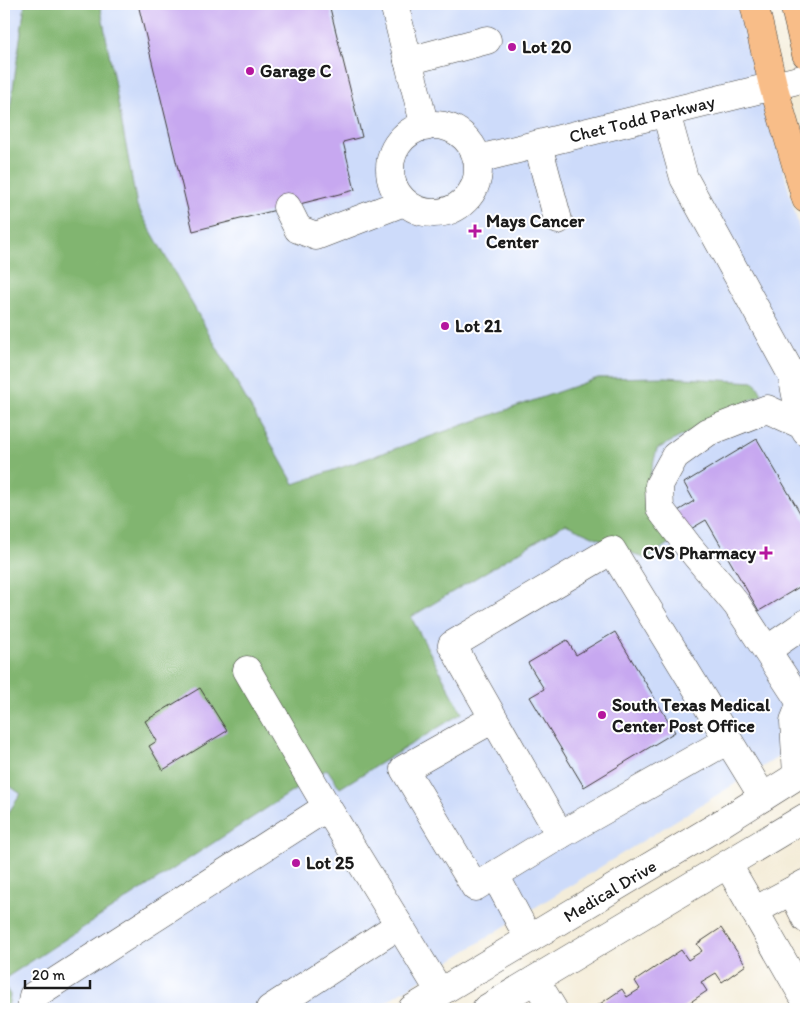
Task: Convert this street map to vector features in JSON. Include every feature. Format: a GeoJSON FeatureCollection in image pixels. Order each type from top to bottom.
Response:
{"type":"FeatureCollection","features":[{"type":"Feature","properties":{"kind":"main road"},"geometry":{"type":"LineString","coordinates":[[754,4],[774,85],[806,199]]}},
{"type":"Feature","properties":{"kind":"main road"},"geometry":{"type":"LineString","coordinates":[[794,4],[806,54]]}},
{"type":"Feature","properties":{"kind":"street"},"geometry":{"type":"LineString","coordinates":[[394,4],[425,127]]}},
{"type":"Feature","properties":{"kind":"street"},"geometry":{"type":"LineString","coordinates":[[408,61],[486,40]]}},
{"type":"Feature","properties":{"kind":"street","name":"Chet Todd Parkway"},"geometry":{"type":"LineString","coordinates":[[478,160],[806,78]]}},
{"type":"Feature","properties":{"kind":"street"},"geometry":{"type":"LineString","coordinates":[[666,113],[684,178],[792,375],[805,427]]}},
{"type":"Feature","properties":{"kind":"street"},"geometry":{"type":"LineString","coordinates":[[433,125],[448,127],[462,134],[472,146],[478,160],[479,174],[475,187],[467,199],[456,208],[443,213],[429,213],[416,210],[404,202],[395,191],[391,178],[391,162],[395,148],[405,136],[418,128],[433,125]]}},
{"type":"Feature","properties":{"kind":"street"},"geometry":{"type":"LineString","coordinates":[[538,145],[558,220]]}},
{"type":"Feature","properties":{"kind":"street"},"geometry":{"type":"LineString","coordinates":[[287,207],[298,228],[316,236],[404,202]]}},
{"type":"Feature","properties":{"kind":"street"},"geometry":{"type":"LineString","coordinates":[[801,773],[794,721],[804,703],[737,604],[688,547],[660,509],[659,485],[675,456],[708,432],[767,409],[805,427]]}},
{"type":"Feature","properties":{"kind":"street"},"geometry":{"type":"LineString","coordinates":[[560,835],[452,645],[612,550],[763,797]]}},
{"type":"Feature","properties":{"kind":"street"},"geometry":{"type":"LineString","coordinates":[[767,650],[806,623]]}},
{"type":"Feature","properties":{"kind":"street"},"geometry":{"type":"LineString","coordinates":[[247,670],[327,807],[440,992]]}},
{"type":"Feature","properties":{"kind":"street"},"geometry":{"type":"LineString","coordinates":[[494,718],[404,768],[475,887],[560,835],[728,740]]}},
{"type":"Feature","properties":{"kind":"street","name":"Medical Drive"},"geometry":{"type":"LineString","coordinates":[[412,1009],[801,773]]}},
{"type":"Feature","properties":{"kind":"street"},"geometry":{"type":"LineString","coordinates":[[31,1009],[33,996],[327,807]]}},
{"type":"Feature","properties":{"kind":"street"},"geometry":{"type":"LineString","coordinates":[[486,1009],[806,817]]}},
{"type":"Feature","properties":{"kind":"street"},"geometry":{"type":"LineString","coordinates":[[728,865],[806,1001]]}},
{"type":"Feature","properties":{"kind":"street"},"geometry":{"type":"LineString","coordinates":[[495,875],[529,939]]}},
{"type":"Feature","properties":{"kind":"street"},"geometry":{"type":"LineString","coordinates":[[754,911],[799,887],[806,918]]}},
{"type":"Feature","properties":{"kind":"street"},"geometry":{"type":"LineString","coordinates":[[270,1009],[399,925]]}},
{"type":"Feature","properties":{"kind":"street"},"geometry":{"type":"LineString","coordinates":[[535,980],[553,1009]]}},
{"type":"Feature","properties":{"kind":"shaded area"},"geometry":{"type":"Polygon","coordinates":[[[4,4],[738,4],[806,253],[806,740],[505,926],[375,1009],[4,1009],[4,4]]]}},
{"type":"Feature","properties":{"kind":"green space"},"geometry":{"type":"Polygon","coordinates":[[[25,4],[100,4],[137,206],[294,484],[598,378],[666,377],[755,382],[762,394],[657,449],[644,498],[669,543],[646,559],[565,524],[411,617],[462,713],[340,788],[327,769],[4,979],[4,819],[21,794],[4,782],[4,152],[25,4]]]}},
{"type":"Feature","properties":{"kind":"green space"},"geometry":{"type":"Polygon","coordinates":[[[4,985],[10,995],[8,1009],[4,1009],[4,985]]]}},
{"type":"Feature","properties":{"kind":"building","name":"Garage C"},"geometry":{"type":"Polygon","coordinates":[[[138,4],[329,4],[362,137],[343,142],[355,190],[193,231],[138,4]]]}},
{"type":"Feature","properties":{"kind":"building","name":"CVS Pharmacy"},"geometry":{"type":"Polygon","coordinates":[[[757,439],[806,523],[806,583],[759,611],[706,520],[684,533],[673,514],[694,501],[684,483],[757,439]]]}},
{"type":"Feature","properties":{"kind":"building","name":"South Texas Medical Center Post Office"},"geometry":{"type":"Polygon","coordinates":[[[615,632],[675,732],[584,787],[530,697],[544,689],[528,663],[567,640],[576,655],[615,632]]]}},
{"type":"Feature","properties":{"kind":"building"},"geometry":{"type":"Polygon","coordinates":[[[200,688],[227,731],[163,770],[149,746],[157,741],[145,721],[200,688]]]}},
{"type":"Feature","properties":{"kind":"building"},"geometry":{"type":"Polygon","coordinates":[[[721,928],[746,965],[722,982],[716,973],[701,982],[707,991],[680,1009],[599,1009],[597,1006],[622,989],[627,997],[640,989],[635,981],[681,950],[688,960],[702,951],[697,944],[721,928]]]}},
{"type":"Feature","properties":{"kind":"place","name":"Lot 20"},"geometry":{"type":"Point","coordinates":[512,47]}},
{"type":"Feature","properties":{"kind":"place","name":"Garage C"},"geometry":{"type":"Point","coordinates":[250,71]}},
{"type":"Feature","properties":{"kind":"place","name":"Mays Cancer Center"},"geometry":{"type":"Point","coordinates":[475,231]}},
{"type":"Feature","properties":{"kind":"place","name":"Lot 21"},"geometry":{"type":"Point","coordinates":[445,326]}},
{"type":"Feature","properties":{"kind":"place","name":"CVS Pharmacy"},"geometry":{"type":"Point","coordinates":[766,553]}},
{"type":"Feature","properties":{"kind":"place","name":"South Texas Medical Center Post Office"},"geometry":{"type":"Point","coordinates":[602,715]}},
{"type":"Feature","properties":{"kind":"place","name":"Lot 25"},"geometry":{"type":"Point","coordinates":[296,863]}}]}
